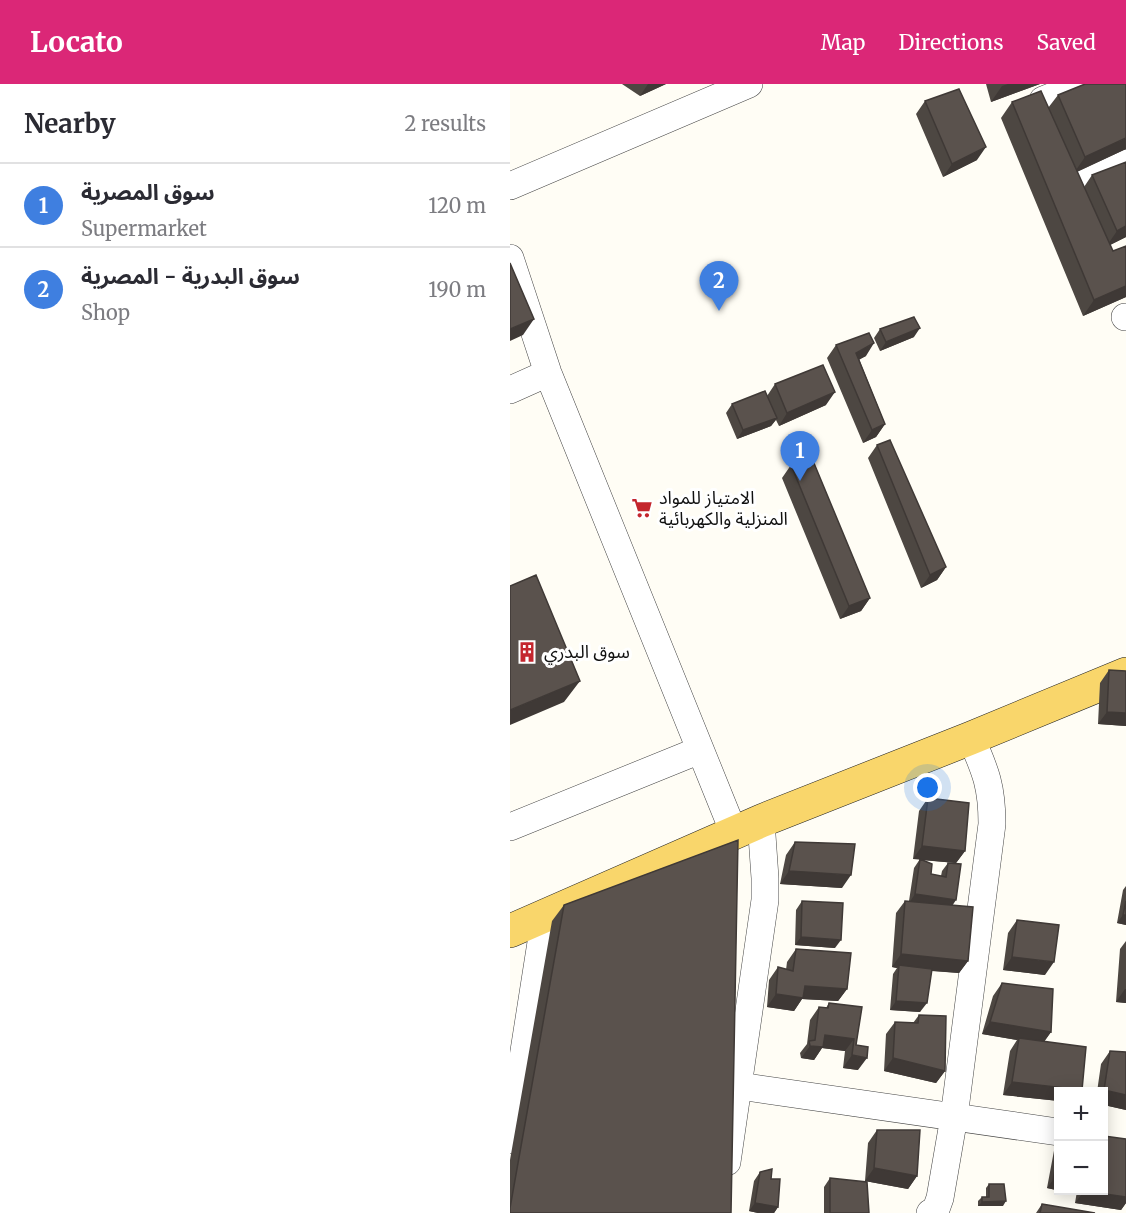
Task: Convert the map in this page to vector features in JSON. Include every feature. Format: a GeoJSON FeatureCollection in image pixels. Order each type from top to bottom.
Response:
{"type":"FeatureCollection","features":[{"type":"Feature","properties":{"kind":"main road"},"geometry":{"type":"LineString","coordinates":[[510,931],[747,827],[1126,674]]}},
{"type":"Feature","properties":{"kind":"street"},"geometry":{"type":"LineString","coordinates":[[510,186],[749,84]]}},
{"type":"Feature","properties":{"kind":"street"},"geometry":{"type":"LineString","coordinates":[[1083,84],[1043,100],[1040,110],[1070,177],[1126,163]]}},
{"type":"Feature","properties":{"kind":"street"},"geometry":{"type":"LineString","coordinates":[[510,258],[548,373],[700,750],[747,827],[765,878],[765,900],[739,1086],[725,1177],[718,1187]]}},
{"type":"Feature","properties":{"kind":"street"},"geometry":{"type":"LineString","coordinates":[[510,390],[548,373]]}},
{"type":"Feature","properties":{"kind":"street"},"geometry":{"type":"LineString","coordinates":[[930,1213],[935,1212],[940,1198],[954,1117],[992,824],[992,797],[985,771],[971,738]]}},
{"type":"Feature","properties":{"kind":"street"},"geometry":{"type":"LineString","coordinates":[[510,827],[700,750]]}},
{"type":"Feature","properties":{"kind":"street"},"geometry":{"type":"LineString","coordinates":[[510,1140],[545,916]]}},
{"type":"Feature","properties":{"kind":"street"},"geometry":{"type":"LineString","coordinates":[[739,1086],[1054,1131]]}},
{"type":"Feature","properties":{"kind":"building"},"geometry":{"type":"Polygon","coordinates":[[[1085,84],[1126,84],[1126,138],[1085,157],[1058,95],[1085,84]]]}},
{"type":"Feature","properties":{"kind":"building"},"geometry":{"type":"Polygon","coordinates":[[[959,89],[986,147],[952,164],[925,101],[959,89]]]}},
{"type":"Feature","properties":{"kind":"building"},"geometry":{"type":"Polygon","coordinates":[[[1041,91],[1113,251],[1126,246],[1126,286],[1094,300],[1012,102],[1041,91]]]}},
{"type":"Feature","properties":{"kind":"building"},"geometry":{"type":"Polygon","coordinates":[[[1126,162],[1126,226],[1117,231],[1092,175],[1126,162]]]}},
{"type":"Feature","properties":{"kind":"building"},"geometry":{"type":"Polygon","coordinates":[[[510,263],[534,319],[510,329],[510,263]]]}},
{"type":"Feature","properties":{"kind":"building"},"geometry":{"type":"Polygon","coordinates":[[[914,317],[920,328],[886,342],[880,329],[914,317]]]}},
{"type":"Feature","properties":{"kind":"building"},"geometry":{"type":"Polygon","coordinates":[[[869,333],[874,343],[856,353],[885,424],[872,430],[836,345],[869,333]]]}},
{"type":"Feature","properties":{"kind":"building"},"geometry":{"type":"Polygon","coordinates":[[[823,365],[835,392],[787,413],[775,384],[823,365]]]}},
{"type":"Feature","properties":{"kind":"building"},"geometry":{"type":"Polygon","coordinates":[[[765,391],[777,418],[743,430],[732,404],[765,391]]]}},
{"type":"Feature","properties":{"kind":"building"},"geometry":{"type":"Polygon","coordinates":[[[890,440],[946,567],[930,575],[877,445],[890,440]]]}},
{"type":"Feature","properties":{"kind":"building"},"geometry":{"type":"Polygon","coordinates":[[[811,456],[870,598],[849,606],[791,465],[811,456]]]}},
{"type":"Feature","properties":{"kind":"building"},"geometry":{"type":"Polygon","coordinates":[[[536,575],[580,681],[510,710],[510,586],[536,575]]]}},
{"type":"Feature","properties":{"kind":"building"},"geometry":{"type":"Polygon","coordinates":[[[1109,670],[1126,671],[1126,713],[1107,712],[1109,670]]]}},
{"type":"Feature","properties":{"kind":"building"},"geometry":{"type":"Polygon","coordinates":[[[928,798],[969,803],[965,851],[922,846],[928,798]]]}},
{"type":"Feature","properties":{"kind":"building"},"geometry":{"type":"Polygon","coordinates":[[[738,840],[731,1213],[510,1213],[564,905],[738,840]]]}},
{"type":"Feature","properties":{"kind":"building"},"geometry":{"type":"Polygon","coordinates":[[[795,842],[855,844],[851,875],[789,871],[795,842]]]}},
{"type":"Feature","properties":{"kind":"building"},"geometry":{"type":"Polygon","coordinates":[[[920,859],[932,864],[931,874],[946,877],[948,863],[961,864],[956,900],[915,894],[920,859]]]}},
{"type":"Feature","properties":{"kind":"building"},"geometry":{"type":"Polygon","coordinates":[[[802,901],[843,903],[841,940],[801,937],[802,901]]]}},
{"type":"Feature","properties":{"kind":"building"},"geometry":{"type":"Polygon","coordinates":[[[905,901],[973,907],[968,961],[901,954],[905,901]]]}},
{"type":"Feature","properties":{"kind":"building"},"geometry":{"type":"Polygon","coordinates":[[[1017,920],[1059,925],[1054,962],[1012,957],[1017,920]]]}},
{"type":"Feature","properties":{"kind":"building"},"geometry":{"type":"Polygon","coordinates":[[[796,949],[851,953],[847,989],[805,986],[803,998],[776,994],[778,967],[793,971],[796,949]]]}},
{"type":"Feature","properties":{"kind":"building"},"geometry":{"type":"Polygon","coordinates":[[[899,965],[932,969],[927,1003],[896,1001],[899,965]]]}},
{"type":"Feature","properties":{"kind":"building"},"geometry":{"type":"Polygon","coordinates":[[[1002,983],[1053,989],[1051,1032],[990,1022],[1002,983]]]}},
{"type":"Feature","properties":{"kind":"building"},"geometry":{"type":"Polygon","coordinates":[[[829,1003],[862,1007],[856,1045],[868,1047],[867,1058],[852,1055],[854,1039],[825,1035],[823,1047],[810,1046],[809,1041],[815,1040],[819,1007],[828,1008],[829,1003]]]}},
{"type":"Feature","properties":{"kind":"building"},"geometry":{"type":"Polygon","coordinates":[[[919,1015],[946,1016],[945,1071],[893,1058],[895,1022],[918,1023],[919,1015]]]}},
{"type":"Feature","properties":{"kind":"building"},"geometry":{"type":"Polygon","coordinates":[[[1019,1038],[1086,1047],[1082,1087],[1056,1087],[1012,1082],[1019,1038]]]}},
{"type":"Feature","properties":{"kind":"building"},"geometry":{"type":"Polygon","coordinates":[[[1110,1051],[1126,1052],[1126,1095],[1108,1091],[1108,1087],[1104,1087],[1110,1051]]]}},
{"type":"Feature","properties":{"kind":"building"},"geometry":{"type":"Polygon","coordinates":[[[877,1130],[920,1130],[917,1176],[874,1168],[877,1130]]]}},
{"type":"Feature","properties":{"kind":"building"},"geometry":{"type":"Polygon","coordinates":[[[1108,1137],[1126,1139],[1126,1197],[1108,1194],[1108,1137]]]}},
{"type":"Feature","properties":{"kind":"building"},"geometry":{"type":"Polygon","coordinates":[[[772,1169],[771,1179],[780,1179],[778,1207],[755,1203],[760,1172],[772,1169]]]}},
{"type":"Feature","properties":{"kind":"building"},"geometry":{"type":"Polygon","coordinates":[[[830,1178],[867,1182],[869,1213],[830,1213],[830,1178]]]}},
{"type":"Feature","properties":{"kind":"building"},"geometry":{"type":"Polygon","coordinates":[[[989,1184],[1004,1184],[1006,1201],[982,1202],[982,1197],[989,1197],[989,1184]]]}},
{"type":"Feature","properties":{"kind":"building"},"geometry":{"type":"Polygon","coordinates":[[[1042,1204],[1095,1213],[1040,1213],[1042,1204]]]}},
{"type":"Feature","properties":{"kind":"place","name":"سوق البدرية - المصرية"},"geometry":{"type":"Point","coordinates":[719,311]}},
{"type":"Feature","properties":{"kind":"place","name":"سوق المصرية"},"geometry":{"type":"Point","coordinates":[800,481]}},
{"type":"Feature","properties":{"kind":"place","name":"الامتياز للمواد المنزلية والكهربائية"},"geometry":{"type":"Point","coordinates":[642,508]}},
{"type":"Feature","properties":{"kind":"place","name":"سوق البدري"},"geometry":{"type":"Point","coordinates":[527,652]}}]}
